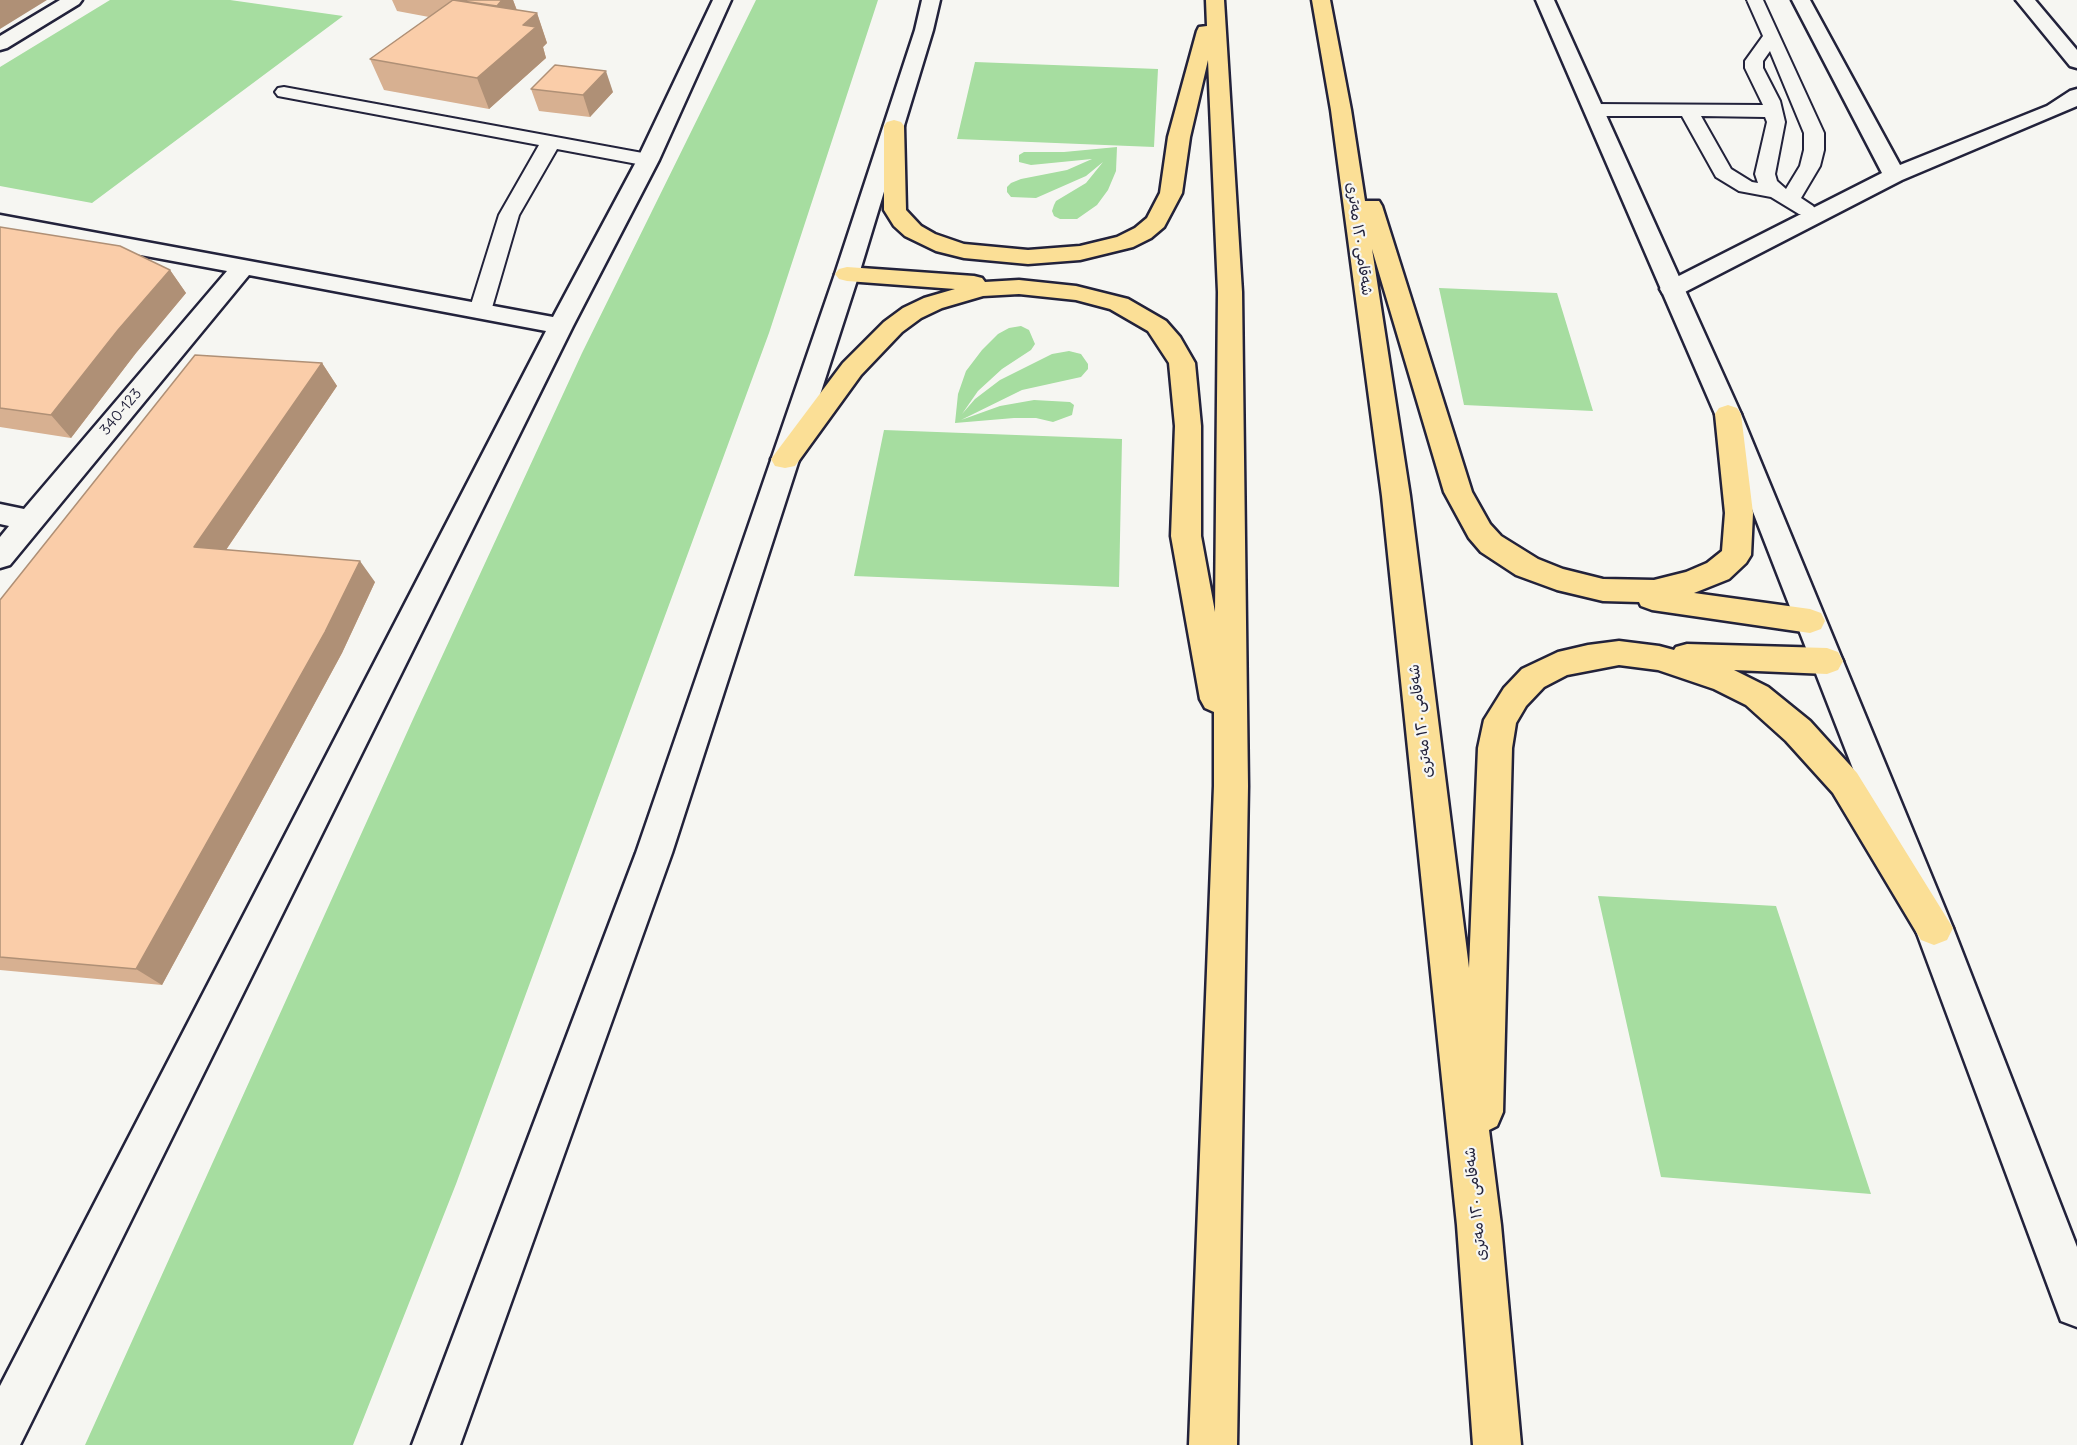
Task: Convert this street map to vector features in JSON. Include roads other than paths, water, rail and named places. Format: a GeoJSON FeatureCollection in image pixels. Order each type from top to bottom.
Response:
{"type":"FeatureCollection","features":[{"type":"Feature","properties":{"kind":"highway"},"geometry":{"type":"LineString","coordinates":[[894,126],[895,210],[913,231],[944,246],[986,254],[1028,257],[1080,253],[1125,242],[1143,233],[1156,222],[1171,193],[1179,137],[1214,0]]}},
{"type":"Feature","properties":{"kind":"highway"},"geometry":{"type":"LineString","coordinates":[[1213,1445],[1232,786],[1230,292],[1214,0]]}},
{"type":"Feature","properties":{"kind":"highway","name":"شەقامی ١٢٠ مەتری"},"geometry":{"type":"LineString","coordinates":[[1321,0],[1341,110],[1396,496],[1479,1225],[1497,1445]]}},
{"type":"Feature","properties":{"kind":"highway"},"geometry":{"type":"LineString","coordinates":[[1341,110],[1458,492],[1471,519],[1491,544],[1527,567],[1557,579],[1603,590],[1810,621]]}},
{"type":"Feature","properties":{"kind":"highway"},"geometry":{"type":"LineString","coordinates":[[849,267],[986,254]]}},
{"type":"Feature","properties":{"kind":"highway"},"geometry":{"type":"LineString","coordinates":[[849,267],[1076,293],[1119,304],[1157,326],[1171,343],[1182,363],[1188,426],[1186,536],[1232,786]]}},
{"type":"Feature","properties":{"kind":"highway"},"geometry":{"type":"LineString","coordinates":[[785,459],[852,369],[893,327],[912,313],[957,295],[981,289],[1019,287]]}},
{"type":"Feature","properties":{"kind":"highway"},"geometry":{"type":"LineString","coordinates":[[1603,590],[1654,591],[1692,582],[1718,572],[1736,555],[1739,513],[1728,414]]}},
{"type":"Feature","properties":{"kind":"highway"},"geometry":{"type":"LineString","coordinates":[[1479,1225],[1495,748],[1500,720],[1515,697],[1533,678],[1558,665],[1588,657],[1619,653],[1827,661]]}},
{"type":"Feature","properties":{"kind":"highway"},"geometry":{"type":"LineString","coordinates":[[1619,653],[1659,658],[1725,680],[1757,696],[1797,731],[1845,783],[1934,928]]}},
{"type":"Feature","properties":{"kind":"street"},"geometry":{"type":"LineString","coordinates":[[0,44],[73,0]]}},
{"type":"Feature","properties":{"kind":"street"},"geometry":{"type":"LineString","coordinates":[[0,1435],[561,326],[648,160],[722,0]]}},
{"type":"Feature","properties":{"kind":"street"},"geometry":{"type":"LineString","coordinates":[[436,1445],[654,853],[849,267],[924,30],[931,0]]}},
{"type":"Feature","properties":{"kind":"street"},"geometry":{"type":"LineString","coordinates":[[1545,0],[1728,414],[1934,928],[2077,1305]]}},
{"type":"Feature","properties":{"kind":"street"},"geometry":{"type":"LineString","coordinates":[[1801,0],[1894,175]]}},
{"type":"Feature","properties":{"kind":"street"},"geometry":{"type":"LineString","coordinates":[[2025,0],[2077,62]]}},
{"type":"Feature","properties":{"kind":"street"},"geometry":{"type":"LineString","coordinates":[[1672,289],[1894,175],[2054,110],[2077,95]]}},
{"type":"Feature","properties":{"kind":"street"},"geometry":{"type":"LineString","coordinates":[[0,222],[561,326]]}},
{"type":"Feature","properties":{"kind":"street","name":"340-123"},"geometry":{"type":"LineString","coordinates":[[0,557],[243,267]]}},
{"type":"Feature","properties":{"kind":"street"},"geometry":{"type":"LineString","coordinates":[[0,513],[30,520]]}},
{"type":"Feature","properties":{"kind":"lane"},"geometry":{"type":"LineString","coordinates":[[1755,0],[1814,133],[1814,150],[1810,166],[1783,197]]}},
{"type":"Feature","properties":{"kind":"lane"},"geometry":{"type":"LineString","coordinates":[[1772,35],[1754,61],[1754,68],[1774,111],[1774,132],[1765,174],[1768,183],[1783,197]]}},
{"type":"Feature","properties":{"kind":"lane"},"geometry":{"type":"LineString","coordinates":[[284,92],[648,160]]}},
{"type":"Feature","properties":{"kind":"lane"},"geometry":{"type":"LineString","coordinates":[[1594,110],[1774,111]]}},
{"type":"Feature","properties":{"kind":"lane"},"geometry":{"type":"LineString","coordinates":[[1689,111],[1723,173],[1746,187],[1783,197],[1816,215]]}},
{"type":"Feature","properties":{"kind":"lane"},"geometry":{"type":"LineString","coordinates":[[480,311],[509,215],[550,142]]}}]}
